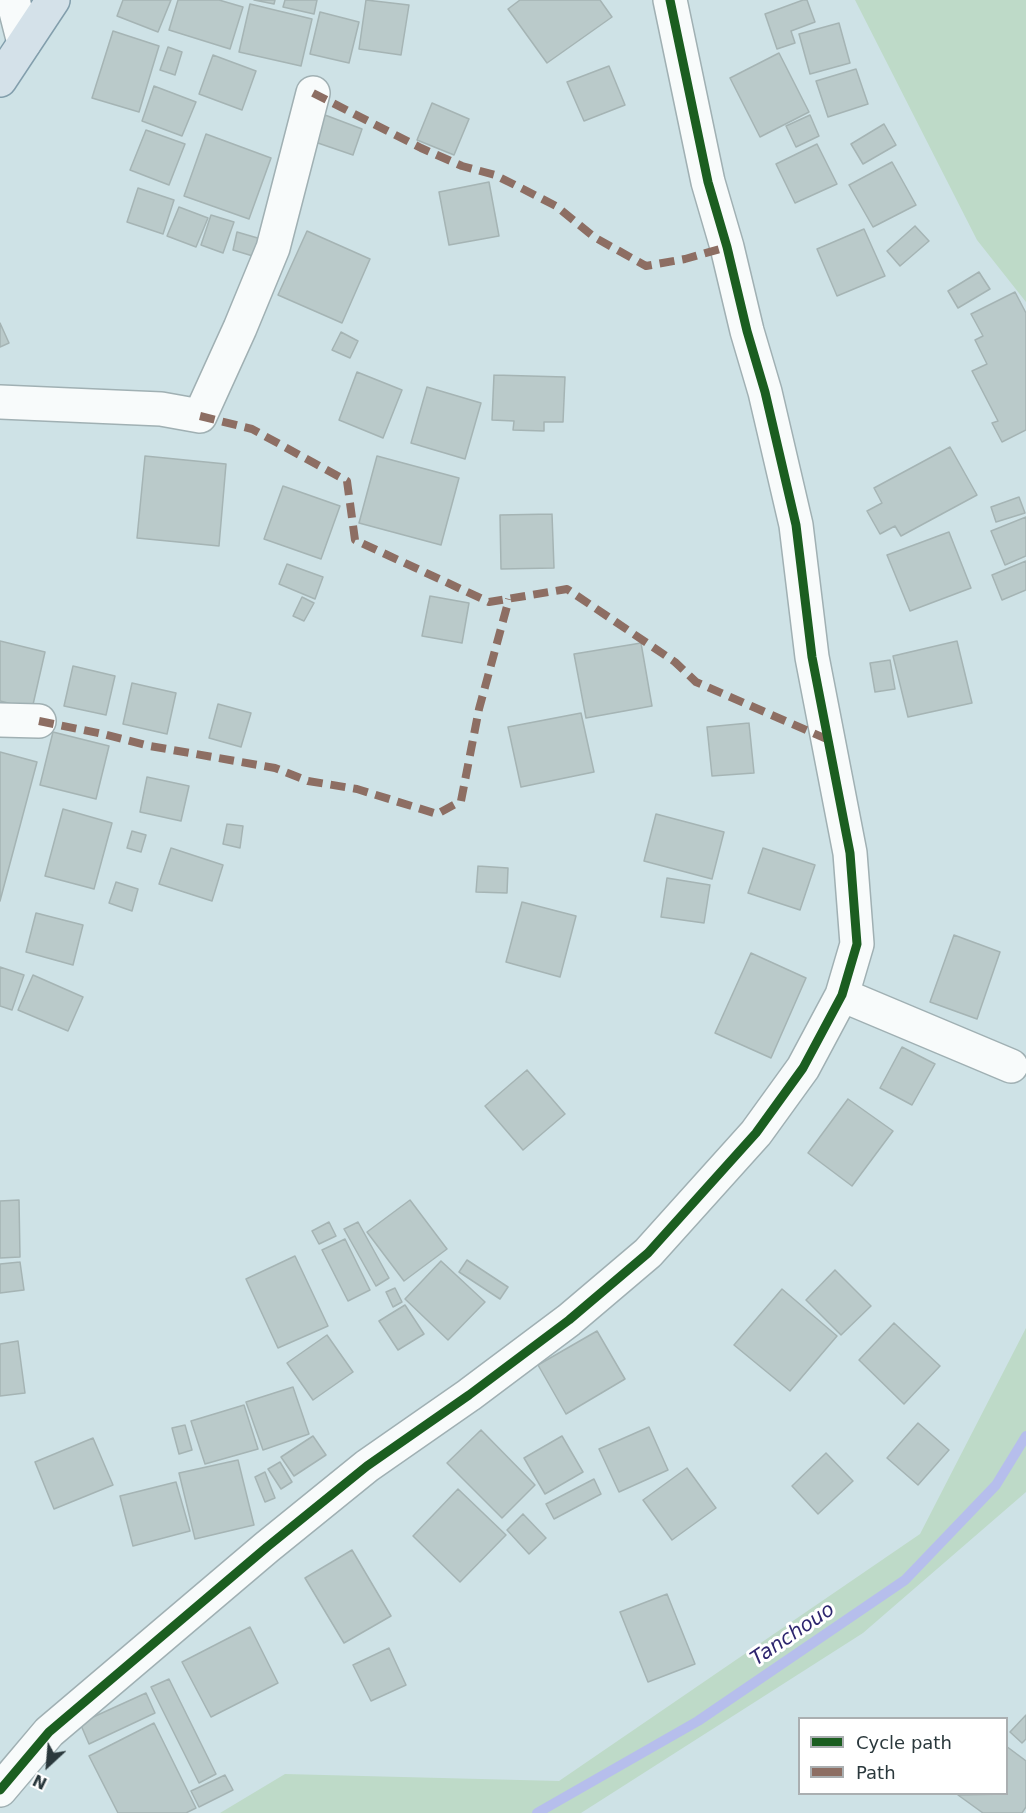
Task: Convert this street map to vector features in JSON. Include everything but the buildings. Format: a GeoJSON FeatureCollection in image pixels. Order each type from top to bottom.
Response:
{"type":"FeatureCollection","features":[{"type":"Feature","properties":{"kind":"main road"},"geometry":{"type":"LineString","coordinates":[[0,80],[53,0]]}},
{"type":"Feature","properties":{"kind":"street"},"geometry":{"type":"LineString","coordinates":[[13,0],[24,44]]}},
{"type":"Feature","properties":{"kind":"street"},"geometry":{"type":"LineString","coordinates":[[0,1790],[50,1732],[267,1547],[367,1466],[469,1395],[569,1320],[648,1252],[756,1133],[803,1068],[842,995],[857,944],[850,853],[812,657],[796,525],[767,400],[708,182],[670,0]]}},
{"type":"Feature","properties":{"kind":"street"},"geometry":{"type":"LineString","coordinates":[[0,402],[161,409],[200,416],[273,248],[313,93]]}},
{"type":"Feature","properties":{"kind":"street"},"geometry":{"type":"LineString","coordinates":[[0,720],[39,721]]}},
{"type":"Feature","properties":{"kind":"street"},"geometry":{"type":"LineString","coordinates":[[842,995],[1011,1066]]}},
{"type":"Feature","properties":{"kind":"green space"},"geometry":{"type":"Polygon","coordinates":[[[855,0],[1026,0],[1026,302],[977,240],[855,0]]]}},
{"type":"Feature","properties":{"kind":"green space"},"geometry":{"type":"Polygon","coordinates":[[[1026,1328],[1026,1492],[863,1633],[581,1813],[220,1813],[285,1774],[559,1781],[920,1534],[1026,1328]]]}},
{"type":"Feature","properties":{"kind":"waterway","name":"Tanchouo"},"geometry":{"type":"LineString","coordinates":[[537,1813],[698,1721],[905,1580],[996,1485],[1026,1436]]}},
{"type":"Feature","properties":{"kind":"marked path"},"geometry":{"type":"LineString","coordinates":[[313,93],[421,148],[462,166],[495,175],[556,206],[594,237],[646,266],[685,259],[727,247]]}},
{"type":"Feature","properties":{"kind":"marked path"},"geometry":{"type":"LineString","coordinates":[[200,416],[252,429],[347,481],[355,540],[489,602],[567,589],[675,662],[696,682],[829,740]]}},
{"type":"Feature","properties":{"kind":"marked path"},"geometry":{"type":"LineString","coordinates":[[39,721],[150,746],[275,768],[308,781],[357,789],[437,814],[461,801],[479,709],[509,599]]}},
{"type":"Feature","properties":{"kind":"cycle path"},"geometry":{"type":"LineString","coordinates":[[0,1790],[49,1732],[267,1547],[367,1466],[469,1395],[569,1320],[648,1253],[756,1133],[803,1068],[842,995],[857,944],[850,853],[812,657],[796,525],[765,392],[708,182],[670,0]]}}]}
